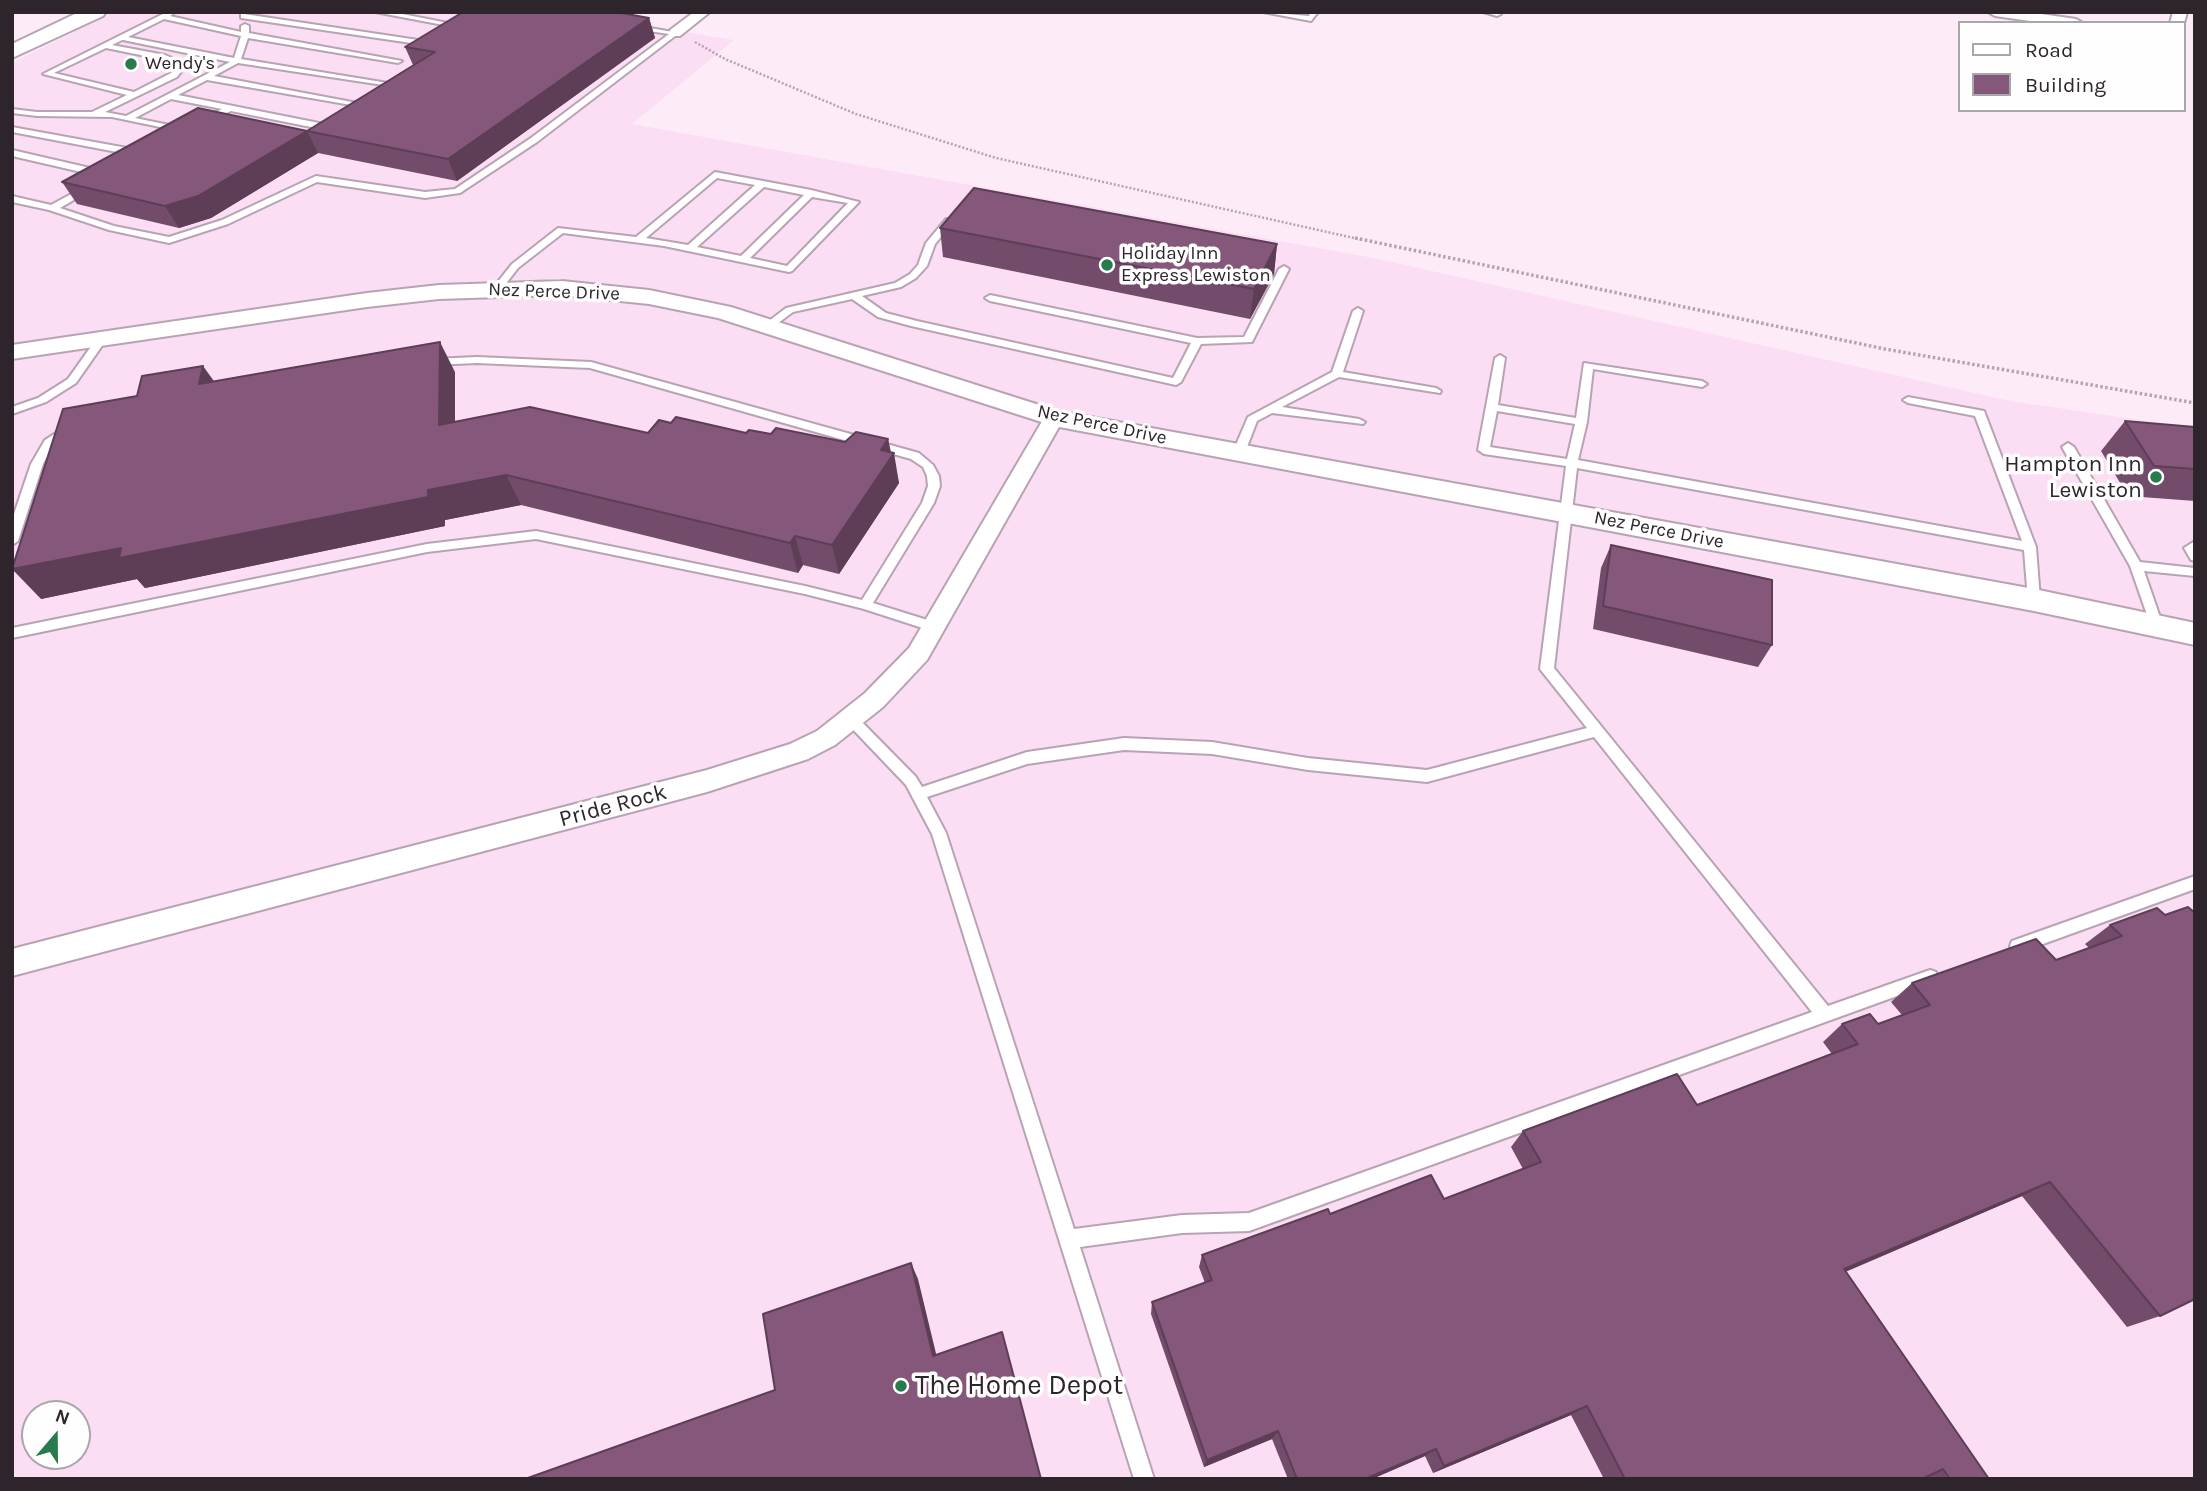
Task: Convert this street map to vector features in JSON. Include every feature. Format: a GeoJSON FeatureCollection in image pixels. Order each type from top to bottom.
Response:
{"type":"FeatureCollection","features":[{"type":"Feature","properties":{"kind":"main road"},"geometry":{"type":"LineString","coordinates":[[12,52],[96,12]]}},
{"type":"Feature","properties":{"kind":"street"},"geometry":{"type":"LineString","coordinates":[[675,33],[703,12]]}},
{"type":"Feature","properties":{"kind":"street"},"geometry":{"type":"LineString","coordinates":[[1995,12],[2061,21]]}},
{"type":"Feature","properties":{"kind":"street","name":"Nez Perce Drive"},"geometry":{"type":"LineString","coordinates":[[12,352],[367,300],[498,288],[562,288],[649,297],[723,312],[1054,418],[2034,600],[2195,634]]}},
{"type":"Feature","properties":{"kind":"street","name":"Pride Rock"},"geometry":{"type":"LineString","coordinates":[[12,963],[707,781],[799,752],[825,738],[850,719],[900,674],[935,627],[1054,418]]}},
{"type":"Feature","properties":{"kind":"lane"},"geometry":{"type":"LineString","coordinates":[[134,94],[47,74],[173,12]]}},
{"type":"Feature","properties":{"kind":"lane"},"geometry":{"type":"LineString","coordinates":[[378,12],[454,25]]}},
{"type":"Feature","properties":{"kind":"lane"},"geometry":{"type":"LineString","coordinates":[[1266,12],[1311,19],[1315,12]]}},
{"type":"Feature","properties":{"kind":"lane"},"geometry":{"type":"LineString","coordinates":[[1486,12],[1497,14]]}},
{"type":"Feature","properties":{"kind":"lane"},"geometry":{"type":"LineString","coordinates":[[128,118],[237,61],[245,35],[244,14],[425,43]]}},
{"type":"Feature","properties":{"kind":"lane"},"geometry":{"type":"LineString","coordinates":[[163,17],[245,35],[398,61]]}},
{"type":"Feature","properties":{"kind":"lane"},"geometry":{"type":"LineString","coordinates":[[444,31],[464,19]]}},
{"type":"Feature","properties":{"kind":"lane"},"geometry":{"type":"LineString","coordinates":[[622,25],[675,33]]}},
{"type":"Feature","properties":{"kind":"lane"},"geometry":{"type":"LineString","coordinates":[[12,199],[52,208],[112,229],[169,240],[225,222],[316,179],[425,195],[457,191],[534,140],[675,33]]}},
{"type":"Feature","properties":{"kind":"lane"},"geometry":{"type":"LineString","coordinates":[[416,49],[435,37]]}},
{"type":"Feature","properties":{"kind":"lane"},"geometry":{"type":"LineString","coordinates":[[122,38],[237,61],[390,84],[353,112]]}},
{"type":"Feature","properties":{"kind":"lane"},"geometry":{"type":"LineString","coordinates":[[93,115],[173,75],[180,68],[176,63],[162,57],[106,46]]}},
{"type":"Feature","properties":{"kind":"lane"},"geometry":{"type":"LineString","coordinates":[[388,67],[407,55]]}},
{"type":"Feature","properties":{"kind":"lane"},"geometry":{"type":"LineString","coordinates":[[367,80],[377,74]]}},
{"type":"Feature","properties":{"kind":"lane"},"geometry":{"type":"LineString","coordinates":[[205,77],[365,104]]}},
{"type":"Feature","properties":{"kind":"lane"},"geometry":{"type":"LineString","coordinates":[[170,96],[331,128],[342,120]]}},
{"type":"Feature","properties":{"kind":"lane"},"geometry":{"type":"LineString","coordinates":[[197,125],[230,108]]}},
{"type":"Feature","properties":{"kind":"lane"},"geometry":{"type":"LineString","coordinates":[[12,111],[128,118],[186,131],[176,136]]}},
{"type":"Feature","properties":{"kind":"lane"},"geometry":{"type":"LineString","coordinates":[[12,129],[146,154],[128,165]]}},
{"type":"Feature","properties":{"kind":"lane"},"geometry":{"type":"LineString","coordinates":[[12,153],[109,175],[52,208]]}},
{"type":"Feature","properties":{"kind":"lane"},"geometry":{"type":"LineString","coordinates":[[498,288],[515,267],[561,230],[690,248],[789,269],[855,202],[715,175],[638,240]]}},
{"type":"Feature","properties":{"kind":"lane"},"geometry":{"type":"LineString","coordinates":[[690,248],[762,184]]}},
{"type":"Feature","properties":{"kind":"lane"},"geometry":{"type":"LineString","coordinates":[[743,259],[811,193]]}},
{"type":"Feature","properties":{"kind":"lane"},"geometry":{"type":"LineString","coordinates":[[766,327],[790,310],[898,285],[913,276],[922,266],[931,243],[949,221]]}},
{"type":"Feature","properties":{"kind":"lane"},"geometry":{"type":"LineString","coordinates":[[990,298],[1198,341],[1248,340],[1284,269]]}},
{"type":"Feature","properties":{"kind":"lane"},"geometry":{"type":"LineString","coordinates":[[853,295],[881,315],[1176,383],[1198,341]]}},
{"type":"Feature","properties":{"kind":"lane"},"geometry":{"type":"LineString","coordinates":[[1337,374],[1357,310]]}},
{"type":"Feature","properties":{"kind":"lane"},"geometry":{"type":"LineString","coordinates":[[12,411],[42,400],[72,381],[101,340]]}},
{"type":"Feature","properties":{"kind":"lane"},"geometry":{"type":"LineString","coordinates":[[1500,358],[1484,450],[1572,463],[2030,547]]}},
{"type":"Feature","properties":{"kind":"lane"},"geometry":{"type":"LineString","coordinates":[[424,362],[477,360],[591,365],[915,456],[926,465],[933,476],[934,486],[928,503],[865,605]]}},
{"type":"Feature","properties":{"kind":"lane"},"geometry":{"type":"LineString","coordinates":[[1702,384],[1588,365],[1565,512],[1546,669],[1825,1015]]}},
{"type":"Feature","properties":{"kind":"lane"},"geometry":{"type":"LineString","coordinates":[[1239,452],[1252,419],[1337,374],[1436,391]]}},
{"type":"Feature","properties":{"kind":"lane"},"geometry":{"type":"LineString","coordinates":[[1908,400],[1980,412],[2030,547],[2034,600]]}},
{"type":"Feature","properties":{"kind":"lane"},"geometry":{"type":"LineString","coordinates":[[1492,407],[1581,422]]}},
{"type":"Feature","properties":{"kind":"lane"},"geometry":{"type":"LineString","coordinates":[[1271,409],[1359,422]]}},
{"type":"Feature","properties":{"kind":"lane"},"geometry":{"type":"LineString","coordinates":[[12,541],[37,464],[50,443],[76,424]]}},
{"type":"Feature","properties":{"kind":"lane"},"geometry":{"type":"LineString","coordinates":[[2068,447],[2136,566],[2157,626]]}},
{"type":"Feature","properties":{"kind":"lane"},"geometry":{"type":"LineString","coordinates":[[12,633],[427,548],[536,534],[865,605],[935,627]]}},
{"type":"Feature","properties":{"kind":"lane"},"geometry":{"type":"LineString","coordinates":[[2195,545],[2190,548],[2195,557]]}},
{"type":"Feature","properties":{"kind":"lane"},"geometry":{"type":"LineString","coordinates":[[2136,566],[2195,572]]}},
{"type":"Feature","properties":{"kind":"lane"},"geometry":{"type":"LineString","coordinates":[[850,719],[911,780],[939,834],[1144,1479]]}},
{"type":"Feature","properties":{"kind":"lane"},"geometry":{"type":"LineString","coordinates":[[919,794],[1027,758],[1124,744],[1212,748],[1308,764],[1427,776],[1596,731]]}},
{"type":"Feature","properties":{"kind":"lane"},"geometry":{"type":"LineString","coordinates":[[2003,951],[2195,882]]}},
{"type":"Feature","properties":{"kind":"lane"},"geometry":{"type":"LineString","coordinates":[[1068,1239],[1182,1224],[1250,1222],[1950,970]]}},
{"type":"Feature","properties":{"kind":"path"},"geometry":{"type":"LineString","coordinates":[[675,33],[688,37],[725,59],[856,114],[996,158],[1287,224],[1885,349],[2195,403]]}},
{"type":"Feature","properties":{"kind":"shaded area"},"geometry":{"type":"Polygon","coordinates":[[[114,12],[559,12],[734,40],[632,124],[1374,258],[2010,401],[2195,428],[2195,1479],[12,1479],[12,63],[114,12]]]}},
{"type":"Feature","properties":{"kind":"building"},"geometry":{"type":"Polygon","coordinates":[[[463,12],[616,12],[649,18],[448,159],[307,131],[435,52],[405,47],[463,12]]]}},
{"type":"Feature","properties":{"kind":"building"},"geometry":{"type":"Polygon","coordinates":[[[198,108],[307,131],[198,196],[165,206],[62,182],[198,108]]]}},
{"type":"Feature","properties":{"kind":"building"},"geometry":{"type":"Polygon","coordinates":[[[974,188],[1277,244],[1254,289],[940,228],[974,188]]]}},
{"type":"Feature","properties":{"kind":"building"},"geometry":{"type":"Polygon","coordinates":[[[440,342],[439,425],[530,407],[648,433],[659,420],[671,423],[676,417],[746,433],[749,430],[771,434],[776,428],[845,442],[856,432],[888,439],[881,450],[894,453],[832,545],[795,536],[790,543],[506,475],[428,490],[428,497],[119,558],[121,548],[12,569],[63,409],[137,396],[142,376],[203,366],[199,384],[440,342]]]}},
{"type":"Feature","properties":{"kind":"building"},"geometry":{"type":"Polygon","coordinates":[[[2125,421],[2195,427],[2195,469],[2154,466],[2125,421]]]}},
{"type":"Feature","properties":{"kind":"building"},"geometry":{"type":"Polygon","coordinates":[[[1611,545],[1772,580],[1772,645],[1603,606],[1611,545]]]}},
{"type":"Feature","properties":{"kind":"building"},"geometry":{"type":"Polygon","coordinates":[[[2188,907],[2195,913],[2195,1299],[2160,1316],[2050,1182],[1844,1269],[1989,1479],[1950,1479],[1943,1469],[1922,1479],[1625,1479],[1587,1406],[1444,1466],[1436,1449],[1365,1479],[1297,1479],[1278,1431],[1207,1460],[1152,1302],[1212,1280],[1202,1255],[1328,1209],[1330,1214],[1431,1175],[1444,1199],[1541,1162],[1523,1131],[1677,1074],[1697,1105],[1858,1044],[1842,1024],[1870,1014],[1878,1024],[1930,1005],[1912,983],[2036,939],[2056,960],[2122,936],[2110,925],[2157,908],[2165,915],[2188,907]]]}},
{"type":"Feature","properties":{"kind":"building","name":"The Home Depot"},"geometry":{"type":"Polygon","coordinates":[[[911,1263],[933,1356],[1002,1332],[1041,1479],[525,1479],[775,1390],[763,1314],[911,1263]]]}},
{"type":"Feature","properties":{"kind":"place","name":"Wendy's"},"geometry":{"type":"Point","coordinates":[131,64]}},
{"type":"Feature","properties":{"kind":"place","name":"Holiday Inn Express Lewiston"},"geometry":{"type":"Point","coordinates":[1107,265]}},
{"type":"Feature","properties":{"kind":"place","name":"Hampton Inn Lewiston"},"geometry":{"type":"Point","coordinates":[2156,477]}},
{"type":"Feature","properties":{"kind":"place","name":"The Home Depot"},"geometry":{"type":"Point","coordinates":[901,1386]}}]}
